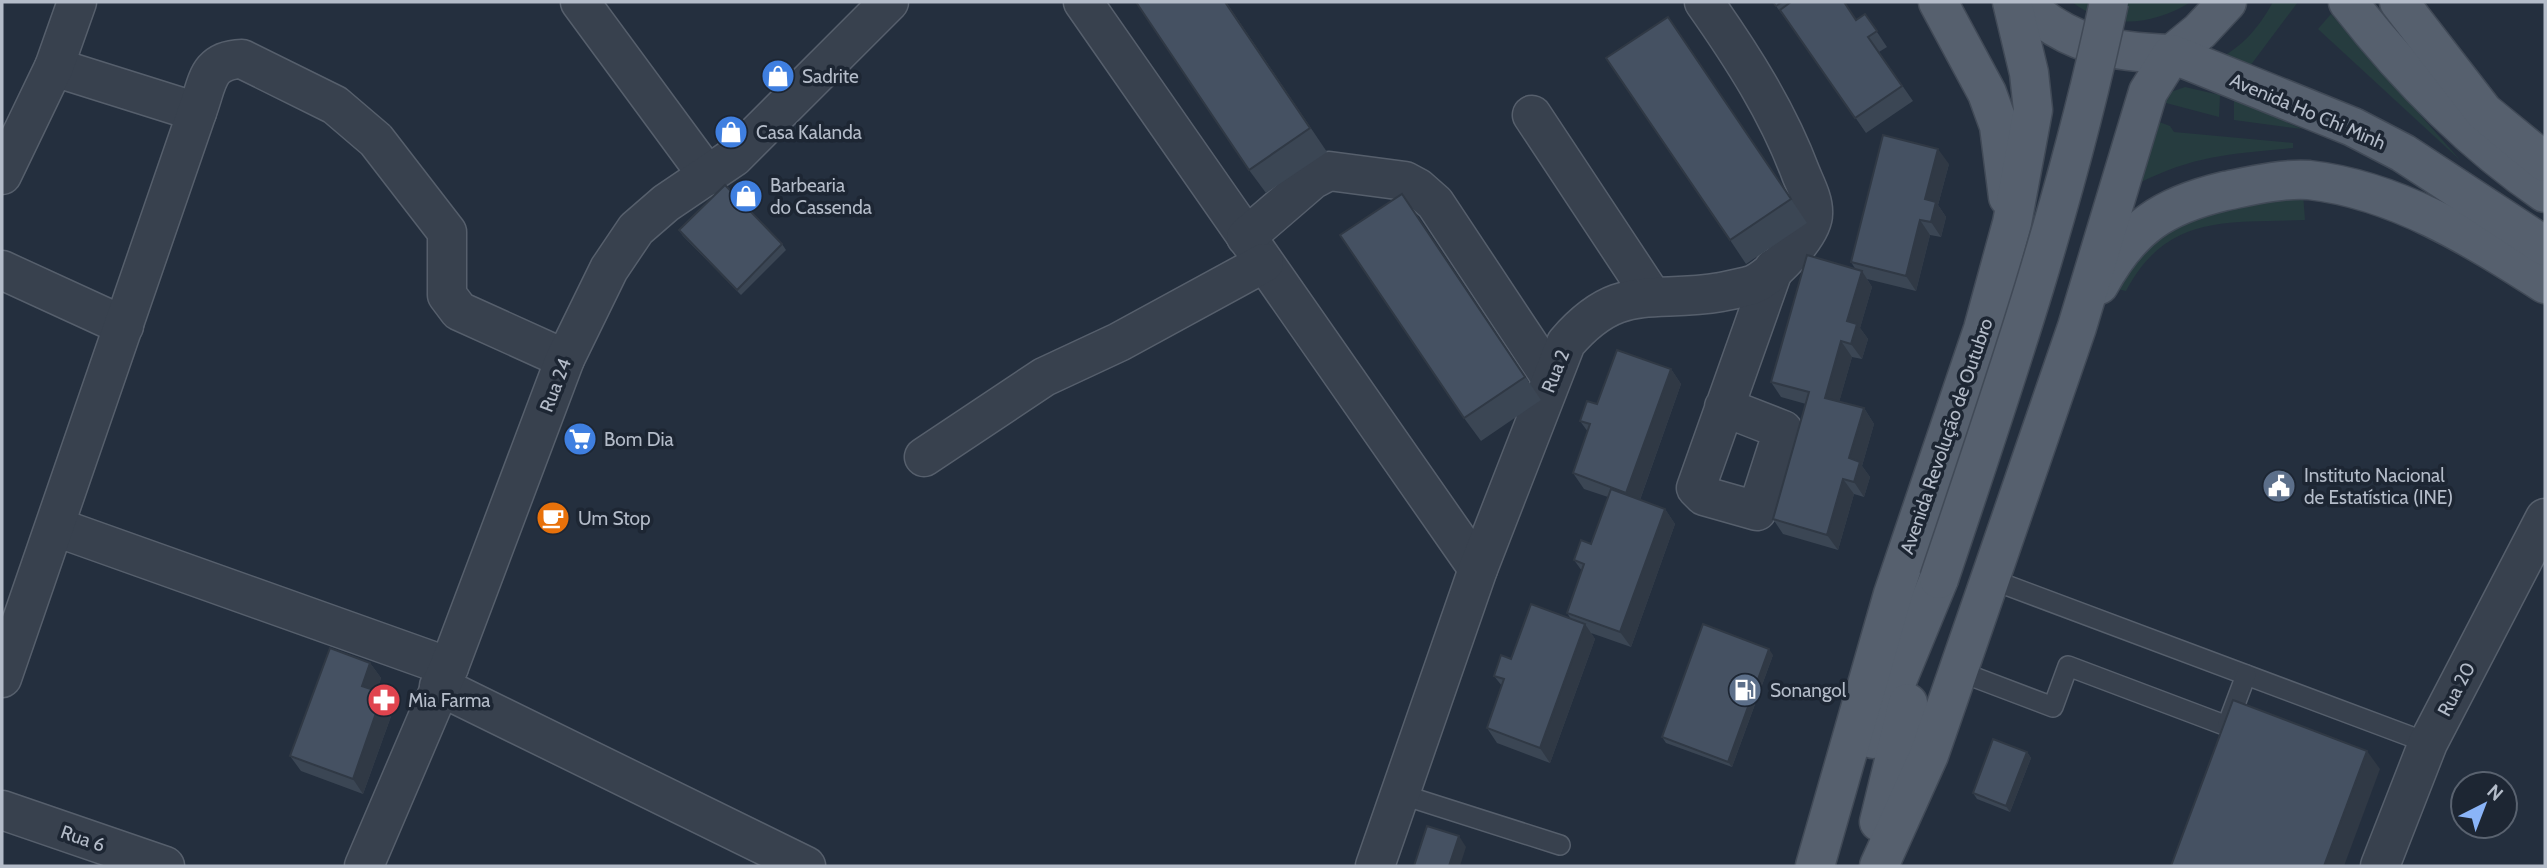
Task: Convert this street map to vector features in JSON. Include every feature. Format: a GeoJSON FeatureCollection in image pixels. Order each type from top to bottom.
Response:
{"type":"FeatureCollection","features":[{"type":"Feature","properties":{"kind":"main road"},"geometry":{"type":"LineString","coordinates":[[1938,2],[1987,93],[1999,126],[2012,223]]}},
{"type":"Feature","properties":{"kind":"main road","name":"Avenida Revolução de Outubro"},"geometry":{"type":"LineString","coordinates":[[1815,866],[1893,594],[1983,329],[2012,223],[2033,110],[2029,73],[2012,2]]}},
{"type":"Feature","properties":{"kind":"main road","name":"Avenida Ho Chi Minh"},"geometry":{"type":"LineString","coordinates":[[2022,2],[2059,32],[2081,42],[2118,50],[2172,54],[2353,127],[2403,153],[2545,246]]}},
{"type":"Feature","properties":{"kind":"main road","name":"Avenida Revolução de Outubro"},"geometry":{"type":"LineString","coordinates":[[1821,866],[1939,579],[2000,399],[2089,97],[2109,2]]}},
{"type":"Feature","properties":{"kind":"main road"},"geometry":{"type":"LineString","coordinates":[[1879,866],[1929,755],[2077,327],[2148,92],[2172,54],[2200,31],[2227,2]]}},
{"type":"Feature","properties":{"kind":"main road"},"geometry":{"type":"LineString","coordinates":[[2348,2],[2377,39],[2438,105],[2500,162],[2545,193]]}},
{"type":"Feature","properties":{"kind":"main road"},"geometry":{"type":"LineString","coordinates":[[2399,2],[2484,112],[2545,162]]}},
{"type":"Feature","properties":{"kind":"main road"},"geometry":{"type":"LineString","coordinates":[[2077,327],[2112,261],[2147,222],[2195,198],[2242,187],[2307,180],[2370,192],[2426,213],[2545,284]]}},
{"type":"Feature","properties":{"kind":"main road","name":"Avenida Revolução de Outubro"},"geometry":{"type":"LineString","coordinates":[[1868,866],[1939,579]]}},
{"type":"Feature","properties":{"kind":"street"},"geometry":{"type":"LineString","coordinates":[[2,175],[54,67],[77,2]]}},
{"type":"Feature","properties":{"kind":"street"},"geometry":{"type":"LineString","coordinates":[[580,2],[708,176]]}},
{"type":"Feature","properties":{"kind":"street","name":"Rua 24"},"geometry":{"type":"LineString","coordinates":[[364,866],[444,677],[565,359],[608,269],[636,229],[666,203],[734,157],[889,2]]}},
{"type":"Feature","properties":{"kind":"street"},"geometry":{"type":"LineString","coordinates":[[1083,2],[1478,569]]}},
{"type":"Feature","properties":{"kind":"street","name":"Rua 2"},"geometry":{"type":"LineString","coordinates":[[1375,866],[1478,569],[1566,343],[1582,324],[1604,307],[1629,298],[1651,295],[1679,296],[1754,284],[1774,268],[1810,229],[1814,215],[1808,193],[1763,92],[1704,2]]}},
{"type":"Feature","properties":{"kind":"street"},"geometry":{"type":"LineString","coordinates":[[2,678],[197,112],[214,67],[225,60],[242,59],[335,106],[376,139],[447,232],[447,295],[459,311],[565,359]]}},
{"type":"Feature","properties":{"kind":"street"},"geometry":{"type":"LineString","coordinates":[[54,67],[197,112]]}},
{"type":"Feature","properties":{"kind":"street"},"geometry":{"type":"LineString","coordinates":[[1531,115],[1651,295]]}},
{"type":"Feature","properties":{"kind":"street"},"geometry":{"type":"LineString","coordinates":[[923,457],[1044,377],[1119,342],[1255,250],[1312,180],[1329,171],[1347,171],[1367,178],[1405,181],[1435,203],[1552,378]]}},
{"type":"Feature","properties":{"kind":"street"},"geometry":{"type":"LineString","coordinates":[[1724,407],[1774,268]]}},
{"type":"Feature","properties":{"kind":"street"},"geometry":{"type":"LineString","coordinates":[[2,271],[124,326]]}},
{"type":"Feature","properties":{"kind":"street","name":"Rua 20"},"geometry":{"type":"LineString","coordinates":[[2380,866],[2428,743],[2545,518]]}},
{"type":"Feature","properties":{"kind":"street"},"geometry":{"type":"LineString","coordinates":[[56,527],[444,677],[806,866]]}},
{"type":"Feature","properties":{"kind":"street","name":"Rua 6"},"geometry":{"type":"LineString","coordinates":[[2,810],[100,856],[165,866]]}},
{"type":"Feature","properties":{"kind":"lane"},"geometry":{"type":"LineString","coordinates":[[1990,579],[2428,743]]}},
{"type":"Feature","properties":{"kind":"lane"},"geometry":{"type":"LineString","coordinates":[[1958,671],[2053,707],[2068,666],[2227,726]]}},
{"type":"Feature","properties":{"kind":"lane"},"geometry":{"type":"LineString","coordinates":[[2219,748],[2246,675]]}},
{"type":"Feature","properties":{"kind":"lane"},"geometry":{"type":"LineString","coordinates":[[1400,794],[1560,845]]}},
{"type":"Feature","properties":{"kind":"green space"},"geometry":{"type":"Polygon","coordinates":[[[2072,2],[2191,2],[2162,16],[2131,22],[2101,17],[2072,2]]]}},
{"type":"Feature","properties":{"kind":"green space"},"geometry":{"type":"Polygon","coordinates":[[[2273,2],[2298,2],[2244,74],[2209,65],[2246,39],[2273,2]]]}},
{"type":"Feature","properties":{"kind":"green space"},"geometry":{"type":"Polygon","coordinates":[[[2331,14],[2460,160],[2318,29],[2331,14]]]}},
{"type":"Feature","properties":{"kind":"green space"},"geometry":{"type":"Polygon","coordinates":[[[2185,87],[2220,95],[2219,117],[2151,99],[2185,87]]]}},
{"type":"Feature","properties":{"kind":"green space"},"geometry":{"type":"Polygon","coordinates":[[[2234,99],[2302,129],[2234,120],[2234,99]]]}},
{"type":"Feature","properties":{"kind":"green space"},"geometry":{"type":"Polygon","coordinates":[[[2146,117],[2170,126],[2174,132],[2293,143],[2293,148],[2231,154],[2195,161],[2137,184],[2146,117]]]}},
{"type":"Feature","properties":{"kind":"green space"},"geometry":{"type":"Polygon","coordinates":[[[2303,193],[2305,220],[2225,223],[2180,235],[2160,247],[2142,266],[2126,291],[2117,289],[2131,259],[2180,215],[2303,193]]]}},
{"type":"Feature","properties":{"kind":"building"},"geometry":{"type":"Polygon","coordinates":[[[1136,2],[1225,2],[1310,128],[1249,170],[1136,2]]]}},
{"type":"Feature","properties":{"kind":"building"},"geometry":{"type":"Polygon","coordinates":[[[1791,2],[1844,2],[1856,20],[1865,14],[1877,31],[1868,37],[1902,86],[1855,118],[1780,10],[1791,2]]]}},
{"type":"Feature","properties":{"kind":"building"},"geometry":{"type":"Polygon","coordinates":[[[1668,17],[1791,199],[1730,240],[1606,58],[1668,17]]]}},
{"type":"Feature","properties":{"kind":"building"},"geometry":{"type":"Polygon","coordinates":[[[1883,135],[1938,149],[1925,199],[1936,202],[1931,222],[1920,220],[1906,276],[1851,262],[1883,135]]]}},
{"type":"Feature","properties":{"kind":"building"},"geometry":{"type":"Polygon","coordinates":[[[725,185],[782,244],[737,290],[679,230],[725,185]]]}},
{"type":"Feature","properties":{"kind":"building"},"geometry":{"type":"Polygon","coordinates":[[[1402,194],[1525,377],[1464,418],[1340,235],[1402,194]]]}},
{"type":"Feature","properties":{"kind":"building"},"geometry":{"type":"Polygon","coordinates":[[[1807,255],[1862,271],[1847,321],[1857,324],[1851,344],[1841,341],[1825,398],[1864,408],[1849,458],[1860,462],[1854,482],[1843,479],[1827,535],[1773,519],[1809,392],[1771,382],[1807,255]]]}},
{"type":"Feature","properties":{"kind":"building"},"geometry":{"type":"Polygon","coordinates":[[[1617,350],[1671,369],[1626,493],[1573,473],[1590,424],[1580,421],[1587,401],[1597,404],[1617,350]]]}},
{"type":"Feature","properties":{"kind":"building"},"geometry":{"type":"Polygon","coordinates":[[[1611,489],[1665,509],[1620,632],[1567,613],[1584,564],[1574,560],[1581,540],[1591,544],[1611,489]]]}},
{"type":"Feature","properties":{"kind":"building"},"geometry":{"type":"Polygon","coordinates":[[[1531,604],[1585,624],[1540,748],[1487,728],[1504,679],[1494,676],[1501,655],[1511,659],[1531,604]]]}},
{"type":"Feature","properties":{"kind":"building"},"geometry":{"type":"Polygon","coordinates":[[[1703,624],[1769,649],[1728,762],[1662,737],[1703,624]]]}},
{"type":"Feature","properties":{"kind":"building"},"geometry":{"type":"Polygon","coordinates":[[[330,648],[370,663],[362,686],[383,693],[353,779],[290,756],[330,648]]]}},
{"type":"Feature","properties":{"kind":"building"},"geometry":{"type":"Polygon","coordinates":[[[2233,700],[2367,751],[2324,866],[2171,866],[2233,700]]]}},
{"type":"Feature","properties":{"kind":"building"},"geometry":{"type":"Polygon","coordinates":[[[1993,739],[2027,752],[2006,806],[1973,793],[1993,739]]]}},
{"type":"Feature","properties":{"kind":"building"},"geometry":{"type":"Polygon","coordinates":[[[1427,826],[1459,836],[1449,866],[1414,866],[1427,826]]]}},
{"type":"Feature","properties":{"kind":"place","name":"Sadrite"},"geometry":{"type":"Point","coordinates":[778,76]}},
{"type":"Feature","properties":{"kind":"place","name":"Casa Kalanda"},"geometry":{"type":"Point","coordinates":[731,132]}},
{"type":"Feature","properties":{"kind":"place","name":"Barbearia do Cassenda"},"geometry":{"type":"Point","coordinates":[746,196]}},
{"type":"Feature","properties":{"kind":"place","name":"Bom Dia"},"geometry":{"type":"Point","coordinates":[580,439]}},
{"type":"Feature","properties":{"kind":"place","name":"Instituto Nacional de Estatística (INE)"},"geometry":{"type":"Point","coordinates":[2279,486]}},
{"type":"Feature","properties":{"kind":"place","name":"Um Stop"},"geometry":{"type":"Point","coordinates":[553,518]}},
{"type":"Feature","properties":{"kind":"place","name":"Sonangol"},"geometry":{"type":"Point","coordinates":[1745,690]}},
{"type":"Feature","properties":{"kind":"place","name":"Mia Farma"},"geometry":{"type":"Point","coordinates":[384,700]}}]}
